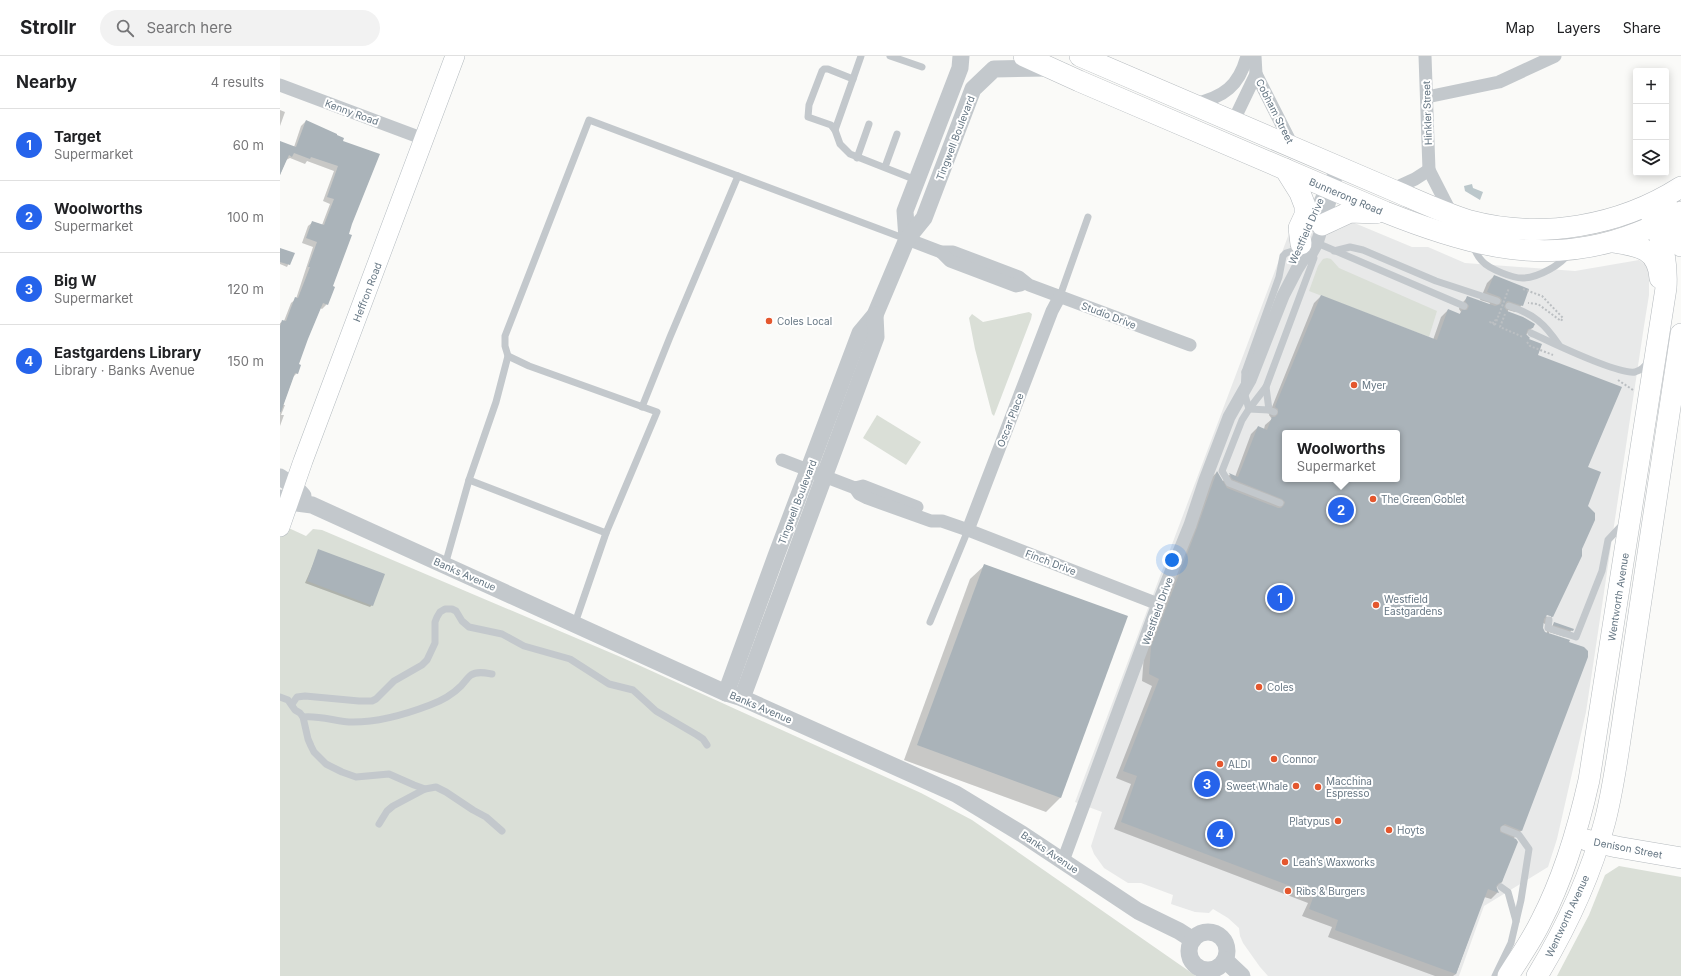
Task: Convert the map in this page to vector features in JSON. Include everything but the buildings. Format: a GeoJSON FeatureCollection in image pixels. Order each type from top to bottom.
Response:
{"type":"FeatureCollection","features":[{"type":"Feature","properties":{"kind":"main road","name":"Heffron Road"},"geometry":{"type":"LineString","coordinates":[[280,528],[286,491],[455,56]]}},
{"type":"Feature","properties":{"kind":"main road","name":"Bunnerong Road"},"geometry":{"type":"LineString","coordinates":[[1024,56],[1384,212],[1431,230],[1472,242],[1533,251],[1572,250],[1613,242],[1670,218]]}},
{"type":"Feature","properties":{"kind":"main road"},"geometry":{"type":"LineString","coordinates":[[1080,56],[1391,190],[1471,220],[1499,226],[1536,229],[1570,227],[1600,222],[1655,202],[1681,187]]}},
{"type":"Feature","properties":{"kind":"main road"},"geometry":{"type":"LineString","coordinates":[[1285,169],[1300,193],[1305,206],[1304,216],[1299,228],[1310,243],[1350,212],[1384,212]]}},
{"type":"Feature","properties":{"kind":"main road","name":"Wentworth Avenue"},"geometry":{"type":"LineString","coordinates":[[1655,202],[1670,218],[1681,246]]}},
{"type":"Feature","properties":{"kind":"main road","name":"Wentworth Avenue"},"geometry":{"type":"LineString","coordinates":[[1508,976],[1541,922],[1555,893],[1576,837],[1589,780],[1661,323],[1666,288],[1667,264],[1663,244],[1670,218]]}},
{"type":"Feature","properties":{"kind":"main road"},"geometry":{"type":"LineString","coordinates":[[1613,242],[1646,249],[1655,258],[1660,275],[1661,323]]}},
{"type":"Feature","properties":{"kind":"main road","name":"Wentworth Avenue"},"geometry":{"type":"LineString","coordinates":[[1537,976],[1567,920],[1599,843],[1609,804],[1681,334]]}},
{"type":"Feature","properties":{"kind":"main road","name":"Denison Street"},"geometry":{"type":"LineString","coordinates":[[1576,837],[1599,843],[1681,858]]}},
{"type":"Feature","properties":{"kind":"street","name":"Tingwell Boulevard"},"geometry":{"type":"LineString","coordinates":[[906,239],[904,211],[960,68],[961,56]]}},
{"type":"Feature","properties":{"kind":"street"},"geometry":{"type":"LineString","coordinates":[[1192,105],[1210,100],[1235,84],[1243,69],[1247,56]]}},
{"type":"Feature","properties":{"kind":"street","name":"Cobham Street"},"geometry":{"type":"LineString","coordinates":[[1255,56],[1256,74],[1294,148]]}},
{"type":"Feature","properties":{"kind":"street","name":"Hinkler Street"},"geometry":{"type":"LineString","coordinates":[[1426,56],[1429,170],[1452,214]]}},
{"type":"Feature","properties":{"kind":"street"},"geometry":{"type":"LineString","coordinates":[[1427,97],[1499,82],[1555,56]]}},
{"type":"Feature","properties":{"kind":"street","name":"Tingwell Boulevard"},"geometry":{"type":"LineString","coordinates":[[726,693],[860,333],[875,315],[906,239],[924,218],[973,89],[994,69],[1049,68]]}},
{"type":"Feature","properties":{"kind":"street","name":"Cobham Street"},"geometry":{"type":"LineString","coordinates":[[1233,122],[1256,74]]}},
{"type":"Feature","properties":{"kind":"street","name":"Kenny Road"},"geometry":{"type":"LineString","coordinates":[[280,85],[424,139]]}},
{"type":"Feature","properties":{"kind":"street","name":"Westfield Drive"},"geometry":{"type":"LineString","coordinates":[[1063,861],[1158,604],[1190,526],[1205,480],[1229,417],[1250,380],[1283,296],[1287,274],[1310,243],[1338,167]]}},
{"type":"Feature","properties":{"kind":"street"},"geometry":{"type":"LineString","coordinates":[[1391,190],[1409,182],[1429,170]]}},
{"type":"Feature","properties":{"kind":"street","name":"Westfield Drive"},"geometry":{"type":"LineString","coordinates":[[1310,243],[1329,189]]}},
{"type":"Feature","properties":{"kind":"street","name":"Studio Drive"},"geometry":{"type":"LineString","coordinates":[[906,239],[941,252],[950,261],[1016,286],[1029,285],[1190,345]]}},
{"type":"Feature","properties":{"kind":"street","name":"Oscar Place"},"geometry":{"type":"LineString","coordinates":[[968,530],[1052,311],[1060,296]]}},
{"type":"Feature","properties":{"kind":"street","name":"Tingwell Boulevard"},"geometry":{"type":"LineString","coordinates":[[742,698],[876,337],[875,315]]}},
{"type":"Feature","properties":{"kind":"street","name":"Finch Drive"},"geometry":{"type":"LineString","coordinates":[[782,460],[809,472],[855,488],[859,494],[866,498],[931,521],[942,521],[968,530],[1158,604]]}},
{"type":"Feature","properties":{"kind":"street","name":"Banks Avenue"},"geometry":{"type":"LineString","coordinates":[[286,491],[312,505],[575,623],[726,693],[742,698],[956,794],[989,813],[1138,911],[1174,928],[1193,940]]}},
{"type":"Feature","properties":{"kind":"street"},"geometry":{"type":"LineString","coordinates":[[1202,933],[1216,933],[1223,938],[1227,945],[1225,960],[1222,965],[1212,970],[1201,969],[1196,966],[1190,956],[1190,945],[1193,940],[1202,933]]}},
{"type":"Feature","properties":{"kind":"street"},"geometry":{"type":"LineString","coordinates":[[1225,960],[1242,976]]}},
{"type":"Feature","properties":{"kind":"lane"},"geometry":{"type":"LineString","coordinates":[[835,130],[860,56]]}},
{"type":"Feature","properties":{"kind":"lane"},"geometry":{"type":"LineString","coordinates":[[890,56],[922,67]]}},
{"type":"Feature","properties":{"kind":"lane"},"geometry":{"type":"LineString","coordinates":[[853,79],[828,69],[824,69],[809,105],[807,111],[808,117],[831,125],[835,130],[840,144],[850,154],[916,180]]}},
{"type":"Feature","properties":{"kind":"lane"},"geometry":{"type":"LineString","coordinates":[[445,565],[469,480],[496,402],[508,356],[504,346],[505,336],[589,120],[906,239]]}},
{"type":"Feature","properties":{"kind":"lane"},"geometry":{"type":"LineString","coordinates":[[857,158],[869,124]]}},
{"type":"Feature","properties":{"kind":"lane"},"geometry":{"type":"LineString","coordinates":[[886,167],[897,134]]}},
{"type":"Feature","properties":{"kind":"lane"},"geometry":{"type":"LineString","coordinates":[[642,407],[738,176]]}},
{"type":"Feature","properties":{"kind":"lane","name":"Oscar Place"},"geometry":{"type":"LineString","coordinates":[[1060,296],[1088,217]]}},
{"type":"Feature","properties":{"kind":"lane"},"geometry":{"type":"LineString","coordinates":[[1472,242],[1478,256],[1487,266],[1518,278],[1529,277],[1554,267],[1564,260],[1572,250]]}},
{"type":"Feature","properties":{"kind":"lane"},"geometry":{"type":"LineString","coordinates":[[1280,503],[1229,483],[1222,471],[1242,420],[1249,408],[1266,387],[1314,258],[1310,243]]}},
{"type":"Feature","properties":{"kind":"lane"},"geometry":{"type":"LineString","coordinates":[[1249,408],[1244,392],[1245,372],[1279,277],[1283,256],[1286,253],[1310,243],[1334,251],[1464,306]]}},
{"type":"Feature","properties":{"kind":"lane"},"geometry":{"type":"LineString","coordinates":[[1334,251],[1350,248],[1363,250],[1436,281],[1497,301]]}},
{"type":"Feature","properties":{"kind":"lane"},"geometry":{"type":"LineString","coordinates":[[1510,306],[1536,318],[1549,331],[1559,346]]}},
{"type":"Feature","properties":{"kind":"lane"},"geometry":{"type":"LineString","coordinates":[[1531,333],[1588,358],[1632,372],[1641,370],[1656,354]]}},
{"type":"Feature","properties":{"kind":"lane"},"geometry":{"type":"LineString","coordinates":[[508,356],[528,366],[657,412],[606,533],[575,623]]}},
{"type":"Feature","properties":{"kind":"lane"},"geometry":{"type":"LineString","coordinates":[[1249,408],[1271,411],[1266,387]]}},
{"type":"Feature","properties":{"kind":"lane"},"geometry":{"type":"LineString","coordinates":[[469,480],[606,533]]}},
{"type":"Feature","properties":{"kind":"lane"},"geometry":{"type":"LineString","coordinates":[[1549,620],[1548,628],[1576,638],[1602,571],[1608,540],[1630,517]]}},
{"type":"Feature","properties":{"kind":"lane","name":"Oscar Place"},"geometry":{"type":"LineString","coordinates":[[930,622],[968,530]]}},
{"type":"Feature","properties":{"kind":"lane"},"geometry":{"type":"LineString","coordinates":[[292,704],[297,697],[305,696],[359,701],[372,701],[376,699],[394,681],[422,665],[435,643],[435,622],[437,617],[440,612],[445,609],[452,609],[469,627],[502,634],[524,646],[570,659],[609,684],[633,690],[661,715],[683,726],[703,740],[706,746]]}},
{"type":"Feature","properties":{"kind":"lane"},"geometry":{"type":"LineString","coordinates":[[303,717],[309,716],[327,720],[362,722],[384,719],[411,712],[438,702],[458,689],[471,675],[482,672],[492,674]]}},
{"type":"Feature","properties":{"kind":"lane"},"geometry":{"type":"LineString","coordinates":[[280,697],[288,700],[295,710],[303,717],[308,739],[314,752],[332,767],[356,777],[389,774],[409,784],[425,789]]}},
{"type":"Feature","properties":{"kind":"lane"},"geometry":{"type":"LineString","coordinates":[[379,824],[391,807],[425,789],[432,787],[442,790],[486,817],[502,831]]}},
{"type":"Feature","properties":{"kind":"lane"},"geometry":{"type":"LineString","coordinates":[[1495,976],[1511,944],[1530,849],[1519,835],[1504,830]]}},
{"type":"Feature","properties":{"kind":"lane"},"geometry":{"type":"LineString","coordinates":[[1501,887],[1508,892],[1516,921]]}},
{"type":"Feature","properties":{"kind":"path"},"geometry":{"type":"LineString","coordinates":[[1496,319],[1494,323],[1490,322],[1495,325],[1509,288]]}},
{"type":"Feature","properties":{"kind":"path"},"geometry":{"type":"LineString","coordinates":[[1523,289],[1542,296],[1563,318],[1561,321],[1538,304],[1523,303]]}},
{"type":"Feature","properties":{"kind":"path"},"geometry":{"type":"LineString","coordinates":[[1502,321],[1500,327],[1524,337],[1530,346],[1543,351]]}},
{"type":"Feature","properties":{"kind":"shaded area"},"geometry":{"type":"Polygon","coordinates":[[[1472,184],[1473,188],[1483,192],[1480,200],[1465,191],[1464,186],[1472,184]]]}},
{"type":"Feature","properties":{"kind":"shaded area","name":"Westfield Eastgardens"},"geometry":{"type":"Polygon","coordinates":[[[1296,215],[1338,230],[1352,222],[1412,247],[1428,247],[1465,263],[1575,271],[1639,260],[1649,268],[1649,295],[1586,712],[1557,839],[1548,867],[1484,906],[1459,976],[1268,976],[1243,943],[1239,928],[1228,918],[1213,909],[1209,913],[1195,912],[1171,904],[1173,895],[1141,883],[1128,883],[1104,868],[1094,854],[1091,846],[1102,812],[1075,802],[1296,215]]]}},
{"type":"Feature","properties":{"kind":"shaded area"},"geometry":{"type":"Polygon","coordinates":[[[1323,259],[1331,259],[1339,268],[1437,311],[1429,337],[1309,291],[1318,266],[1323,259]]]}},
{"type":"Feature","properties":{"kind":"shaded area"},"geometry":{"type":"Polygon","coordinates":[[[1029,312],[1032,314],[1031,319],[994,416],[992,414],[975,349],[969,318],[972,314],[983,322],[1029,312]]]}},
{"type":"Feature","properties":{"kind":"shaded area"},"geometry":{"type":"Polygon","coordinates":[[[877,415],[921,442],[906,465],[863,438],[877,415]]]}},
{"type":"Feature","properties":{"kind":"shaded area"},"geometry":{"type":"Polygon","coordinates":[[[280,524],[306,536],[313,529],[322,530],[623,658],[921,793],[972,820],[1196,976],[280,976],[280,524]]]}},
{"type":"Feature","properties":{"kind":"shaded area"},"geometry":{"type":"Polygon","coordinates":[[[1619,866],[1681,877],[1681,976],[1557,976],[1589,915],[1605,875],[1619,866]]]}},
{"type":"Feature","properties":{"kind":"place","name":"Coles Local"},"geometry":{"type":"Point","coordinates":[769,321]}},
{"type":"Feature","properties":{"kind":"place","name":"Myer"},"geometry":{"type":"Point","coordinates":[1354,385]}},
{"type":"Feature","properties":{"kind":"place","name":"The Green Goblet"},"geometry":{"type":"Point","coordinates":[1373,499]}},
{"type":"Feature","properties":{"kind":"place","name":"Woolworths"},"geometry":{"type":"Point","coordinates":[1341,510]}},
{"type":"Feature","properties":{"kind":"place","name":"Target"},"geometry":{"type":"Point","coordinates":[1280,598]}},
{"type":"Feature","properties":{"kind":"place","name":"Westfield Eastgardens"},"geometry":{"type":"Point","coordinates":[1376,605]}},
{"type":"Feature","properties":{"kind":"place","name":"Coles"},"geometry":{"type":"Point","coordinates":[1259,687]}},
{"type":"Feature","properties":{"kind":"place","name":"Connor"},"geometry":{"type":"Point","coordinates":[1274,759]}},
{"type":"Feature","properties":{"kind":"place","name":"ALDI"},"geometry":{"type":"Point","coordinates":[1220,764]}},
{"type":"Feature","properties":{"kind":"place","name":"Big W"},"geometry":{"type":"Point","coordinates":[1207,784]}},
{"type":"Feature","properties":{"kind":"place","name":"Sweet Whale"},"geometry":{"type":"Point","coordinates":[1296,786]}},
{"type":"Feature","properties":{"kind":"place","name":"Macchina Espresso"},"geometry":{"type":"Point","coordinates":[1318,787]}},
{"type":"Feature","properties":{"kind":"place","name":"Platypus"},"geometry":{"type":"Point","coordinates":[1338,821]}},
{"type":"Feature","properties":{"kind":"place","name":"Hoyts"},"geometry":{"type":"Point","coordinates":[1389,830]}},
{"type":"Feature","properties":{"kind":"place","name":"Eastgardens Library"},"geometry":{"type":"Point","coordinates":[1220,834]}},
{"type":"Feature","properties":{"kind":"place","name":"Leah’s Waxworks"},"geometry":{"type":"Point","coordinates":[1285,862]}},
{"type":"Feature","properties":{"kind":"place","name":"Ribs & Burgers"},"geometry":{"type":"Point","coordinates":[1288,891]}}]}
